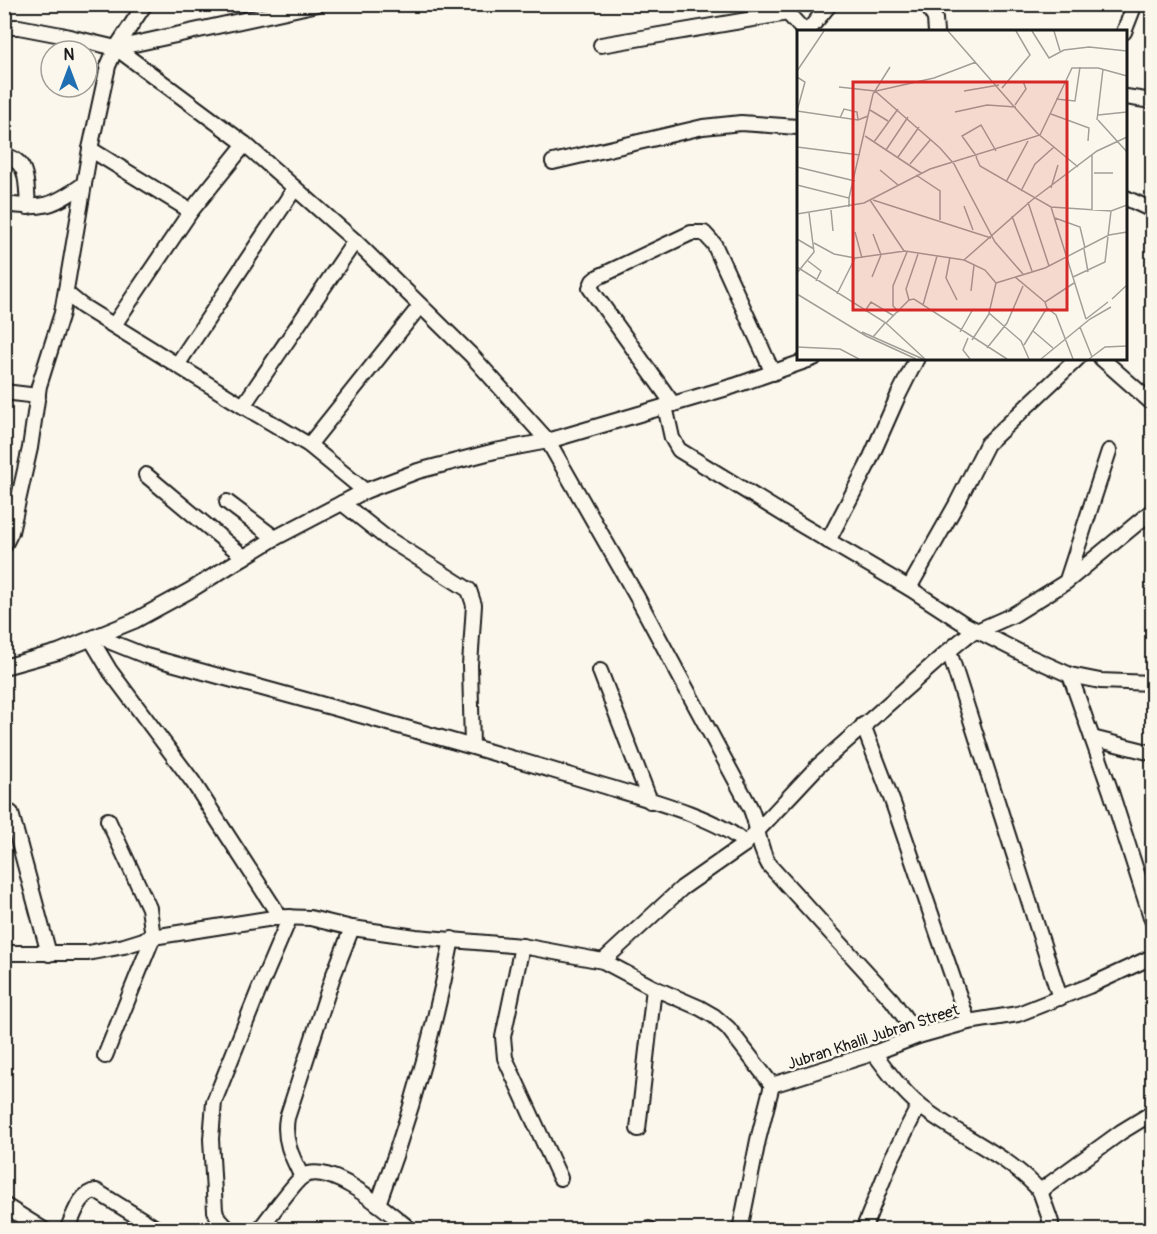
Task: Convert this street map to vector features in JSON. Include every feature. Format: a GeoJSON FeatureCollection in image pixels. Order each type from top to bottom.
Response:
{"type":"FeatureCollection","features":[{"type":"Feature","properties":{"kind":"street"},"geometry":{"type":"LineString","coordinates":[[4,546],[30,448],[39,386],[62,314],[90,149],[108,66],[116,48],[145,4]]}},
{"type":"Feature","properties":{"kind":"street"},"geometry":{"type":"LineString","coordinates":[[116,48],[318,4]]}},
{"type":"Feature","properties":{"kind":"street"},"geometry":{"type":"LineString","coordinates":[[808,30],[830,4]]}},
{"type":"Feature","properties":{"kind":"street"},"geometry":{"type":"LineString","coordinates":[[927,4],[935,19],[936,30]]}},
{"type":"Feature","properties":{"kind":"street"},"geometry":{"type":"LineString","coordinates":[[1125,30],[1135,4]]}},
{"type":"Feature","properties":{"kind":"street"},"geometry":{"type":"LineString","coordinates":[[601,45],[784,9],[804,30]]}},
{"type":"Feature","properties":{"kind":"street"},"geometry":{"type":"LineString","coordinates":[[4,27],[19,27],[116,48],[245,144],[356,241],[472,356],[548,441],[637,597],[750,807],[756,821],[760,848],[769,865],[891,1000],[918,1036]]}},
{"type":"Feature","properties":{"kind":"street"},"geometry":{"type":"LineString","coordinates":[[1127,97],[1152,101]]}},
{"type":"Feature","properties":{"kind":"street"},"geometry":{"type":"LineString","coordinates":[[553,162],[713,126],[741,123],[797,127]]}},
{"type":"Feature","properties":{"kind":"street"},"geometry":{"type":"LineString","coordinates":[[114,325],[191,211],[245,144]]}},
{"type":"Feature","properties":{"kind":"street"},"geometry":{"type":"LineString","coordinates":[[90,149],[191,211]]}},
{"type":"Feature","properties":{"kind":"street"},"geometry":{"type":"LineString","coordinates":[[4,156],[19,161],[25,169],[28,207]]}},
{"type":"Feature","properties":{"kind":"street"},"geometry":{"type":"LineString","coordinates":[[4,204],[28,207],[45,206],[59,202],[84,184]]}},
{"type":"Feature","properties":{"kind":"street"},"geometry":{"type":"LineString","coordinates":[[177,365],[295,188]]}},
{"type":"Feature","properties":{"kind":"street"},"geometry":{"type":"LineString","coordinates":[[1127,199],[1152,210]]}},
{"type":"Feature","properties":{"kind":"street"},"geometry":{"type":"LineString","coordinates":[[773,373],[714,244],[704,233],[692,233],[592,281],[590,288],[669,405],[672,438],[679,450],[978,631],[1070,675],[1100,681],[1152,683]]}},
{"type":"Feature","properties":{"kind":"street"},"geometry":{"type":"LineString","coordinates":[[243,406],[356,241]]}},
{"type":"Feature","properties":{"kind":"street"},"geometry":{"type":"LineString","coordinates":[[66,293],[82,306],[309,445],[365,491]]}},
{"type":"Feature","properties":{"kind":"street"},"geometry":{"type":"LineString","coordinates":[[309,445],[420,306]]}},
{"type":"Feature","properties":{"kind":"street"},"geometry":{"type":"LineString","coordinates":[[4,667],[58,652],[134,621],[189,591],[275,538],[365,491],[418,471],[495,451],[548,441],[773,373],[809,360]]}},
{"type":"Feature","properties":{"kind":"street"},"geometry":{"type":"LineString","coordinates":[[828,541],[867,466],[916,360]]}},
{"type":"Feature","properties":{"kind":"street"},"geometry":{"type":"LineString","coordinates":[[909,588],[987,444],[1076,360]]}},
{"type":"Feature","properties":{"kind":"street"},"geometry":{"type":"LineString","coordinates":[[1103,360],[1152,403]]}},
{"type":"Feature","properties":{"kind":"street"},"geometry":{"type":"LineString","coordinates":[[4,392],[38,396]]}},
{"type":"Feature","properties":{"kind":"street"},"geometry":{"type":"LineString","coordinates":[[1066,582],[1109,451]]}},
{"type":"Feature","properties":{"kind":"street"},"geometry":{"type":"LineString","coordinates":[[146,475],[244,557]]}},
{"type":"Feature","properties":{"kind":"street"},"geometry":{"type":"LineString","coordinates":[[227,502],[275,538]]}},
{"type":"Feature","properties":{"kind":"street"},"geometry":{"type":"LineString","coordinates":[[342,503],[385,537],[469,590],[474,605],[470,665],[472,746]]}},
{"type":"Feature","properties":{"kind":"street"},"geometry":{"type":"LineString","coordinates":[[603,961],[682,888],[745,844],[811,772],[968,635],[1013,615],[1066,582],[1152,511]]}},
{"type":"Feature","properties":{"kind":"street"},"geometry":{"type":"LineString","coordinates":[[96,637],[147,656],[472,746],[685,812],[730,831],[745,844]]}},
{"type":"Feature","properties":{"kind":"street"},"geometry":{"type":"LineString","coordinates":[[96,637],[110,671],[194,782],[285,917]]}},
{"type":"Feature","properties":{"kind":"street"},"geometry":{"type":"LineString","coordinates":[[949,651],[1060,998]]}},
{"type":"Feature","properties":{"kind":"street"},"geometry":{"type":"LineString","coordinates":[[600,671],[650,801]]}},
{"type":"Feature","properties":{"kind":"street"},"geometry":{"type":"LineString","coordinates":[[1070,675],[1152,920]]}},
{"type":"Feature","properties":{"kind":"street"},"geometry":{"type":"LineString","coordinates":[[863,725],[889,793],[968,1022]]}},
{"type":"Feature","properties":{"kind":"street"},"geometry":{"type":"LineString","coordinates":[[1092,738],[1152,753]]}},
{"type":"Feature","properties":{"kind":"street"},"geometry":{"type":"LineString","coordinates":[[11,813],[49,954]]}},
{"type":"Feature","properties":{"kind":"street"},"geometry":{"type":"LineString","coordinates":[[105,1056],[153,937],[148,908],[108,820]]}},
{"type":"Feature","properties":{"kind":"street"},"geometry":{"type":"LineString","coordinates":[[230,1230],[218,1218],[215,1211],[211,1139],[214,1102],[285,917]]}},
{"type":"Feature","properties":{"kind":"street"},"geometry":{"type":"LineString","coordinates":[[4,967],[7,953],[88,953],[124,946],[153,937],[285,917],[310,918],[352,928],[416,937],[522,946],[603,961],[714,1016],[728,1028],[772,1085],[758,1140],[740,1230]]}},
{"type":"Feature","properties":{"kind":"street"},"geometry":{"type":"LineString","coordinates":[[302,1177],[287,1142],[287,1118],[332,979],[352,928]]}},
{"type":"Feature","properties":{"kind":"street"},"geometry":{"type":"LineString","coordinates":[[378,1204],[394,1160],[432,1031],[452,939]]}},
{"type":"Feature","properties":{"kind":"street"},"geometry":{"type":"LineString","coordinates":[[522,946],[503,1037],[505,1058],[560,1178]]}},
{"type":"Feature","properties":{"kind":"street","name":"Jubran Khalil Jubran Street"},"geometry":{"type":"LineString","coordinates":[[772,1085],[874,1053],[918,1036],[968,1022],[1018,1014],[1152,957]]}},
{"type":"Feature","properties":{"kind":"street"},"geometry":{"type":"LineString","coordinates":[[638,1129],[654,987]]}},
{"type":"Feature","properties":{"kind":"street"},"geometry":{"type":"LineString","coordinates":[[874,1053],[899,1086],[919,1105],[1015,1167],[1040,1191],[1053,1227]]}},
{"type":"Feature","properties":{"kind":"street"},"geometry":{"type":"LineString","coordinates":[[863,1230],[892,1158],[919,1105]]}},
{"type":"Feature","properties":{"kind":"street"},"geometry":{"type":"LineString","coordinates":[[1040,1191],[1121,1132],[1152,1113]]}},
{"type":"Feature","properties":{"kind":"street"},"geometry":{"type":"LineString","coordinates":[[259,1230],[302,1177],[314,1173],[332,1176],[378,1204],[411,1230]]}},
{"type":"Feature","properties":{"kind":"street"},"geometry":{"type":"LineString","coordinates":[[67,1230],[82,1198],[96,1191],[159,1230]]}},
{"type":"Feature","properties":{"kind":"street"},"geometry":{"type":"LineString","coordinates":[[4,1205],[44,1230]]}}]}
